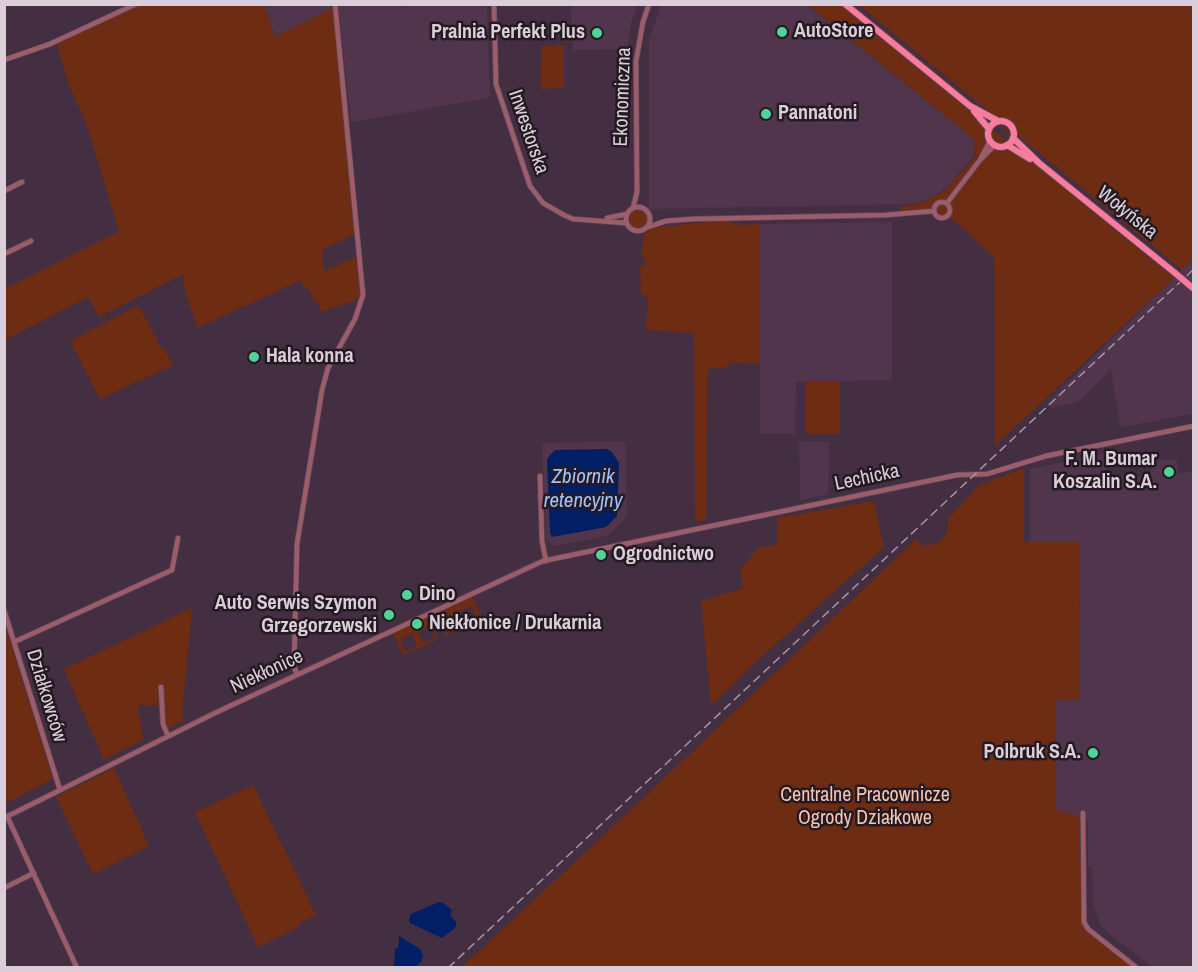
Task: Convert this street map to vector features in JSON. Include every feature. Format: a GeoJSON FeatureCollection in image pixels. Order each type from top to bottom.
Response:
{"type":"FeatureCollection","features":[{"type":"Feature","properties":{"kind":"main road"},"geometry":{"type":"LineString","coordinates":[[845,4],[970,106],[998,121],[1009,124],[1013,138],[1007,145],[1001,147],[992,143],[988,135],[989,129],[998,121]]}},
{"type":"Feature","properties":{"kind":"main road"},"geometry":{"type":"LineString","coordinates":[[970,106],[989,129]]}},
{"type":"Feature","properties":{"kind":"main road","name":"Wołyńska"},"geometry":{"type":"LineString","coordinates":[[1013,138],[1039,163],[1194,289]]}},
{"type":"Feature","properties":{"kind":"main road","name":"Wołyńska"},"geometry":{"type":"LineString","coordinates":[[1007,145],[1039,163]]}},
{"type":"Feature","properties":{"kind":"street"},"geometry":{"type":"LineString","coordinates":[[4,60],[50,44],[136,4]]}},
{"type":"Feature","properties":{"kind":"street"},"geometry":{"type":"LineString","coordinates":[[297,674],[294,667],[297,544],[322,390],[328,368],[355,319],[363,294],[335,4]]}},
{"type":"Feature","properties":{"kind":"street","name":"Inwestorska"},"geometry":{"type":"LineString","coordinates":[[494,4],[496,84],[531,186],[543,203],[573,219],[626,223]]}},
{"type":"Feature","properties":{"kind":"street","name":"Ekonomiczna"},"geometry":{"type":"LineString","coordinates":[[633,208],[637,192],[636,61],[643,22],[649,4]]}},
{"type":"Feature","properties":{"kind":"street"},"geometry":{"type":"LineString","coordinates":[[947,203],[992,143]]}},
{"type":"Feature","properties":{"kind":"street"},"geometry":{"type":"LineString","coordinates":[[4,191],[22,182]]}},
{"type":"Feature","properties":{"kind":"street","name":"Ekonomiczna"},"geometry":{"type":"LineString","coordinates":[[637,192],[642,208]]}},
{"type":"Feature","properties":{"kind":"street"},"geometry":{"type":"LineString","coordinates":[[934,211],[938,203],[947,203]]}},
{"type":"Feature","properties":{"kind":"street"},"geometry":{"type":"LineString","coordinates":[[934,211],[940,218],[947,216],[950,210],[947,203]]}},
{"type":"Feature","properties":{"kind":"street"},"geometry":{"type":"LineString","coordinates":[[648,227],[650,218],[642,208],[633,208],[627,214],[626,223],[630,229],[637,232],[666,221]]}},
{"type":"Feature","properties":{"kind":"street"},"geometry":{"type":"LineString","coordinates":[[650,218],[666,221],[732,217],[886,215],[934,211]]}},
{"type":"Feature","properties":{"kind":"street","name":"Inwestorska"},"geometry":{"type":"LineString","coordinates":[[602,220],[627,214]]}},
{"type":"Feature","properties":{"kind":"street"},"geometry":{"type":"LineString","coordinates":[[4,254],[31,241]]}},
{"type":"Feature","properties":{"kind":"street","name":"Lechicka"},"geometry":{"type":"LineString","coordinates":[[546,561],[957,475],[987,474],[1046,456],[1194,426]]}},
{"type":"Feature","properties":{"kind":"street"},"geometry":{"type":"LineString","coordinates":[[540,476],[542,541],[546,561]]}},
{"type":"Feature","properties":{"kind":"street"},"geometry":{"type":"LineString","coordinates":[[14,642],[172,570],[178,538]]}},
{"type":"Feature","properties":{"kind":"street","name":"Niekłonice"},"geometry":{"type":"LineString","coordinates":[[6,817],[297,674],[525,568],[546,561]]}},
{"type":"Feature","properties":{"kind":"street","name":"Działkowców"},"geometry":{"type":"LineString","coordinates":[[4,610],[60,790]]}},
{"type":"Feature","properties":{"kind":"street"},"geometry":{"type":"LineString","coordinates":[[161,687],[163,724],[168,736]]}},
{"type":"Feature","properties":{"kind":"street"},"geometry":{"type":"LineString","coordinates":[[1083,813],[1083,922],[1088,929],[1137,968]]}},
{"type":"Feature","properties":{"kind":"street"},"geometry":{"type":"LineString","coordinates":[[6,817],[77,968]]}},
{"type":"Feature","properties":{"kind":"street"},"geometry":{"type":"LineString","coordinates":[[4,888],[34,873]]}},
{"type":"Feature","properties":{"kind":"shaded area"},"geometry":{"type":"Polygon","coordinates":[[[408,4],[487,5],[490,98],[351,122],[338,5],[399,5],[405,8],[408,4]]]}},
{"type":"Feature","properties":{"kind":"shaded area"},"geometry":{"type":"Polygon","coordinates":[[[264,5],[330,5],[330,10],[275,37],[264,5]]]}},
{"type":"Feature","properties":{"kind":"shaded area"},"geometry":{"type":"Polygon","coordinates":[[[571,5],[638,5],[632,20],[627,49],[573,50],[571,5]]]}},
{"type":"Feature","properties":{"kind":"shaded area"},"geometry":{"type":"Polygon","coordinates":[[[661,5],[807,5],[975,140],[973,157],[947,187],[933,197],[915,204],[649,209],[649,40],[661,5]]]}},
{"type":"Feature","properties":{"kind":"shaded area"},"geometry":{"type":"Polygon","coordinates":[[[892,222],[892,380],[796,382],[795,434],[760,434],[760,224],[892,222]]]}},
{"type":"Feature","properties":{"kind":"shaded area"},"geometry":{"type":"Polygon","coordinates":[[[1193,259],[1193,293],[1191,296],[1194,298],[1193,414],[1120,426],[1111,370],[1078,402],[1052,408],[1047,403],[1193,259]]]}},
{"type":"Feature","properties":{"kind":"shaded area","name":"Zbiornik retencyjny"},"geometry":{"type":"Polygon","coordinates":[[[623,441],[623,445],[626,445],[627,516],[608,536],[553,546],[546,540],[542,443],[623,441]]]}},
{"type":"Feature","properties":{"kind":"shaded area"},"geometry":{"type":"Polygon","coordinates":[[[799,441],[829,442],[828,494],[800,500],[799,441]]]}},
{"type":"Feature","properties":{"kind":"shaded area"},"geometry":{"type":"Polygon","coordinates":[[[1106,453],[1106,477],[1151,476],[1151,460],[1177,460],[1178,474],[1193,470],[1193,967],[1152,967],[1108,933],[1100,924],[1093,904],[1092,867],[1088,867],[1088,821],[1055,810],[1056,699],[1079,699],[1080,543],[1030,542],[1030,469],[1106,453]]]}},
{"type":"Feature","properties":{"kind":"green space"},"geometry":{"type":"Polygon","coordinates":[[[131,5],[264,5],[275,37],[334,7],[354,234],[322,250],[324,271],[356,257],[360,295],[356,300],[320,312],[318,302],[315,303],[310,291],[299,281],[197,328],[183,284],[184,274],[99,317],[88,297],[5,340],[4,289],[119,231],[86,123],[69,86],[55,39],[131,5]]]}},
{"type":"Feature","properties":{"kind":"green space"},"geometry":{"type":"Polygon","coordinates":[[[808,5],[840,5],[1174,278],[995,446],[994,258],[960,225],[946,215],[923,210],[900,211],[900,207],[921,203],[944,191],[974,158],[975,140],[808,5]]]}},
{"type":"Feature","properties":{"kind":"green space"},"geometry":{"type":"Polygon","coordinates":[[[849,5],[853,5],[1014,136],[1011,136],[849,5]]]}},
{"type":"Feature","properties":{"kind":"green space"},"geometry":{"type":"Polygon","coordinates":[[[859,5],[1193,5],[1193,259],[1182,270],[859,5]]]}},
{"type":"Feature","properties":{"kind":"green space"},"geometry":{"type":"Polygon","coordinates":[[[564,45],[564,88],[540,89],[542,46],[564,45]]]}},
{"type":"Feature","properties":{"kind":"green space"},"geometry":{"type":"Polygon","coordinates":[[[634,210],[642,210],[647,215],[645,226],[634,228],[629,223],[629,215],[634,210]]]}},
{"type":"Feature","properties":{"kind":"green space"},"geometry":{"type":"Polygon","coordinates":[[[731,219],[732,225],[760,224],[760,364],[730,362],[729,367],[708,369],[706,520],[695,522],[694,333],[646,330],[648,295],[641,295],[640,266],[645,265],[644,257],[641,256],[643,238],[652,228],[731,219]]]}},
{"type":"Feature","properties":{"kind":"green space"},"geometry":{"type":"Polygon","coordinates":[[[137,306],[141,309],[161,348],[164,347],[173,365],[100,399],[70,341],[137,306]]]}},
{"type":"Feature","properties":{"kind":"green space"},"geometry":{"type":"Polygon","coordinates":[[[805,381],[840,381],[840,433],[808,434],[805,432],[805,381]]]}},
{"type":"Feature","properties":{"kind":"green space","name":"Centralne Pracownicze Ogrody Działkowe"},"geometry":{"type":"Polygon","coordinates":[[[1024,470],[1024,542],[1080,542],[1079,699],[1056,700],[1055,809],[1081,818],[1080,851],[1086,931],[1133,967],[461,968],[916,539],[925,546],[940,541],[947,532],[949,517],[980,484],[988,484],[989,481],[1024,470]]]}},
{"type":"Feature","properties":{"kind":"green space"},"geometry":{"type":"Polygon","coordinates":[[[874,501],[884,547],[759,659],[711,706],[701,601],[743,588],[740,570],[758,548],[777,544],[777,518],[874,501]]]}},
{"type":"Feature","properties":{"kind":"green space"},"geometry":{"type":"Polygon","coordinates":[[[472,596],[484,621],[473,626],[471,622],[477,618],[471,606],[459,612],[464,623],[469,621],[470,624],[457,630],[455,627],[460,625],[454,614],[442,621],[447,632],[454,629],[455,631],[446,636],[440,623],[433,627],[438,639],[430,643],[429,641],[435,638],[429,626],[418,632],[423,642],[426,640],[428,644],[413,650],[412,648],[417,645],[412,633],[400,639],[405,651],[410,649],[412,651],[403,655],[393,633],[472,596]]]}},
{"type":"Feature","properties":{"kind":"green space"},"geometry":{"type":"Polygon","coordinates":[[[192,608],[182,714],[185,720],[167,729],[160,696],[159,705],[138,705],[143,740],[104,760],[64,669],[192,608]]]}},
{"type":"Feature","properties":{"kind":"green space"},"geometry":{"type":"Polygon","coordinates":[[[5,626],[53,779],[4,804],[5,626]]]}},
{"type":"Feature","properties":{"kind":"green space"},"geometry":{"type":"Polygon","coordinates":[[[114,768],[149,846],[93,874],[56,797],[114,768]]]}},
{"type":"Feature","properties":{"kind":"green space"},"geometry":{"type":"Polygon","coordinates":[[[253,785],[316,915],[298,924],[299,927],[258,947],[195,812],[253,785]]]}},
{"type":"Feature","properties":{"kind":"water","name":"Zbiornik retencyjny"},"geometry":{"type":"Polygon","coordinates":[[[607,449],[612,452],[619,463],[617,516],[606,527],[552,537],[547,460],[550,455],[555,450],[607,449]]]}},
{"type":"Feature","properties":{"kind":"water"},"geometry":{"type":"Polygon","coordinates":[[[439,902],[452,910],[450,915],[456,922],[456,927],[442,938],[410,923],[409,919],[411,914],[439,902]]]}},
{"type":"Feature","properties":{"kind":"water"},"geometry":{"type":"Polygon","coordinates":[[[399,936],[420,949],[423,955],[422,961],[415,967],[394,967],[395,949],[398,948],[399,936]]]}},
{"type":"Feature","properties":{"kind":"railway"},"geometry":{"type":"LineString","coordinates":[[448,968],[1194,269]]}},
{"type":"Feature","properties":{"kind":"place","name":"AutoStore"},"geometry":{"type":"Point","coordinates":[782,32]}},
{"type":"Feature","properties":{"kind":"place","name":"Pralnia Perfekt Plus"},"geometry":{"type":"Point","coordinates":[597,33]}},
{"type":"Feature","properties":{"kind":"place","name":"Pannatoni"},"geometry":{"type":"Point","coordinates":[766,114]}},
{"type":"Feature","properties":{"kind":"place","name":"Hala konna"},"geometry":{"type":"Point","coordinates":[254,357]}},
{"type":"Feature","properties":{"kind":"place","name":"F. M. Bumar Koszalin S.A."},"geometry":{"type":"Point","coordinates":[1169,472]}},
{"type":"Feature","properties":{"kind":"place","name":"Ogrodnictwo"},"geometry":{"type":"Point","coordinates":[601,555]}},
{"type":"Feature","properties":{"kind":"place","name":"Dino"},"geometry":{"type":"Point","coordinates":[407,595]}},
{"type":"Feature","properties":{"kind":"place","name":"Auto Serwis Szymon Grzegorzewski"},"geometry":{"type":"Point","coordinates":[389,615]}},
{"type":"Feature","properties":{"kind":"place","name":"Niekłonice / Drukarnia"},"geometry":{"type":"Point","coordinates":[417,624]}},
{"type":"Feature","properties":{"kind":"place","name":"Polbruk S.A."},"geometry":{"type":"Point","coordinates":[1093,753]}}]}
